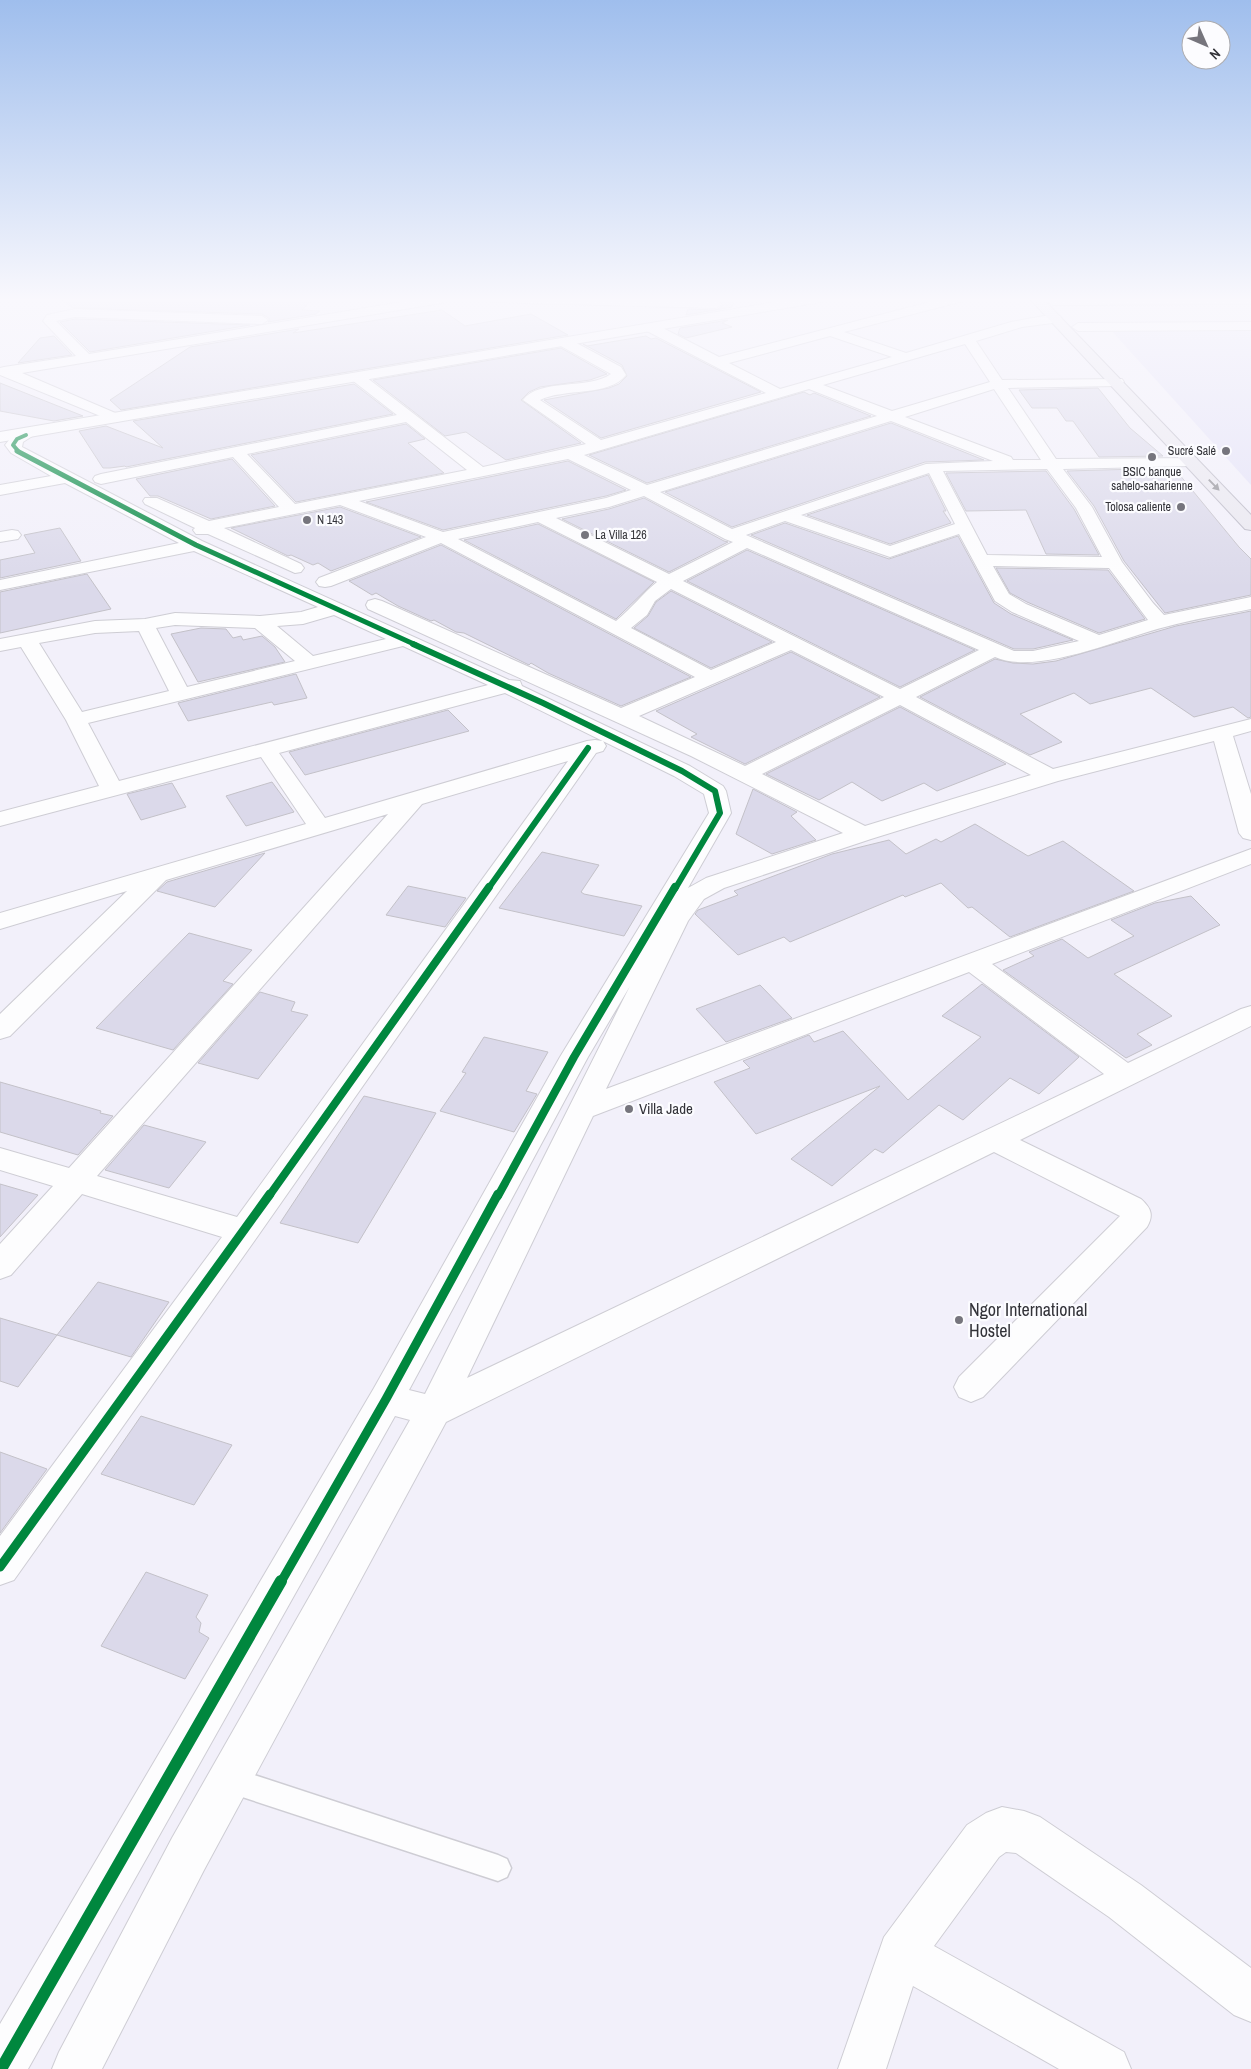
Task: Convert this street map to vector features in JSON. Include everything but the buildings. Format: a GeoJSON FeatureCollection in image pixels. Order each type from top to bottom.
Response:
{"type":"FeatureCollection","features":[{"type":"Feature","properties":{"kind":"highway"},"geometry":{"type":"LineString","coordinates":[[1129,395],[1251,524]]}},
{"type":"Feature","properties":{"kind":"highway"},"geometry":{"type":"LineString","coordinates":[[1145,395],[1214,465]]}},
{"type":"Feature","properties":{"kind":"street"},"geometry":{"type":"LineString","coordinates":[[60,395],[115,418]]}},
{"type":"Feature","properties":{"kind":"street"},"geometry":{"type":"LineString","coordinates":[[16,436],[253,395]]}},
{"type":"Feature","properties":{"kind":"street"},"geometry":{"type":"LineString","coordinates":[[379,395],[480,472]]}},
{"type":"Feature","properties":{"kind":"street"},"geometry":{"type":"LineString","coordinates":[[541,395],[530,400],[599,446]]}},
{"type":"Feature","properties":{"kind":"street"},"geometry":{"type":"LineString","coordinates":[[0,585],[196,537],[291,510],[570,454],[777,395]]}},
{"type":"Feature","properties":{"kind":"street"},"geometry":{"type":"LineString","coordinates":[[834,395],[1018,466]]}},
{"type":"Feature","properties":{"kind":"street"},"geometry":{"type":"LineString","coordinates":[[0,645],[95,627],[145,625],[175,620],[260,622],[303,618],[343,595],[402,551],[442,537],[577,510],[646,491],[961,395]]}},
{"type":"Feature","properties":{"kind":"street"},"geometry":{"type":"LineString","coordinates":[[1004,395],[1052,465],[1084,506],[1114,563],[1146,607],[1160,622]]}},
{"type":"Feature","properties":{"kind":"street"},"geometry":{"type":"LineString","coordinates":[[101,479],[407,417]]}},
{"type":"Feature","properties":{"kind":"street"},"geometry":{"type":"LineString","coordinates":[[1,2069],[386,1399],[574,1057],[720,813],[715,791],[619,728],[536,678],[343,595],[196,537],[66,478],[16,450],[13,445],[17,439],[16,436]]}},
{"type":"Feature","properties":{"kind":"street"},"geometry":{"type":"LineString","coordinates":[[16,436],[101,479],[196,537]]}},
{"type":"Feature","properties":{"kind":"street"},"geometry":{"type":"LineString","coordinates":[[236,451],[291,510]]}},
{"type":"Feature","properties":{"kind":"street"},"geometry":{"type":"LineString","coordinates":[[570,454],[739,538],[1011,657],[1027,658],[1098,642],[1160,622],[1251,603]]}},
{"type":"Feature","properties":{"kind":"street"},"geometry":{"type":"LineString","coordinates":[[619,628],[640,611],[648,598],[670,581],[739,538],[785,515],[932,466],[1018,466],[1190,461]]}},
{"type":"Feature","properties":{"kind":"street"},"geometry":{"type":"LineString","coordinates":[[932,466],[965,526],[994,586],[1006,601],[1098,642]]}},
{"type":"Feature","properties":{"kind":"street"},"geometry":{"type":"LineString","coordinates":[[0,490],[66,478]]}},
{"type":"Feature","properties":{"kind":"street"},"geometry":{"type":"LineString","coordinates":[[341,500],[442,537],[712,678]]}},
{"type":"Feature","properties":{"kind":"street"},"geometry":{"type":"LineString","coordinates":[[785,515],[890,552],[965,526]]}},
{"type":"Feature","properties":{"kind":"street"},"geometry":{"type":"LineString","coordinates":[[541,517],[793,642],[1050,776]]}},
{"type":"Feature","properties":{"kind":"street"},"geometry":{"type":"LineString","coordinates":[[980,560],[1114,563]]}},
{"type":"Feature","properties":{"kind":"street"},"geometry":{"type":"LineString","coordinates":[[343,595],[405,640],[506,686],[619,728],[698,751],[863,834]]}},
{"type":"Feature","properties":{"kind":"street"},"geometry":{"type":"LineString","coordinates":[[260,622],[309,663]]}},
{"type":"Feature","properties":{"kind":"street"},"geometry":{"type":"LineString","coordinates":[[145,625],[181,694]]}},
{"type":"Feature","properties":{"kind":"street"},"geometry":{"type":"LineString","coordinates":[[27,640],[76,720],[112,790]]}},
{"type":"Feature","properties":{"kind":"street"},"geometry":{"type":"LineString","coordinates":[[76,720],[405,640]]}},
{"type":"Feature","properties":{"kind":"street"},"geometry":{"type":"LineString","coordinates":[[0,921],[588,748],[619,728],[712,678],[793,642]]}},
{"type":"Feature","properties":{"kind":"street"},"geometry":{"type":"LineString","coordinates":[[745,774],[994,650]]}},
{"type":"Feature","properties":{"kind":"street"},"geometry":{"type":"LineString","coordinates":[[0,819],[536,678]]}},
{"type":"Feature","properties":{"kind":"street"},"geometry":{"type":"LineString","coordinates":[[76,2069],[188,1854],[434,1411],[675,921],[696,892],[715,883],[863,834],[1050,776],[1251,725]]}},
{"type":"Feature","properties":{"kind":"street"},"geometry":{"type":"LineString","coordinates":[[1222,733],[1251,833]]}},
{"type":"Feature","properties":{"kind":"street"},"geometry":{"type":"LineString","coordinates":[[0,1567],[244,1231],[588,748]]}},
{"type":"Feature","properties":{"kind":"street"},"geometry":{"type":"LineString","coordinates":[[266,749],[320,827]]}},
{"type":"Feature","properties":{"kind":"street"},"geometry":{"type":"LineString","coordinates":[[0,1266],[414,799]]}},
{"type":"Feature","properties":{"kind":"street"},"geometry":{"type":"LineString","coordinates":[[584,1109],[1251,856]]}},
{"type":"Feature","properties":{"kind":"street"},"geometry":{"type":"LineString","coordinates":[[0,1030],[160,874]]}},
{"type":"Feature","properties":{"kind":"street"},"geometry":{"type":"LineString","coordinates":[[972,962],[1126,1076]]}},
{"type":"Feature","properties":{"kind":"street"},"geometry":{"type":"LineString","coordinates":[[386,1399],[434,1411],[1251,1015]]}},
{"type":"Feature","properties":{"kind":"street"},"geometry":{"type":"LineString","coordinates":[[971,1386],[1136,1219],[1136,1212],[1130,1207],[993,1139]]}},
{"type":"Feature","properties":{"kind":"street"},"geometry":{"type":"LineString","coordinates":[[0,1159],[244,1231]]}},
{"type":"Feature","properties":{"kind":"street"},"geometry":{"type":"LineString","coordinates":[[862,2069],[900,1952],[983,1841],[1002,1829],[1024,1833],[1125,1900],[1251,1998]]}},
{"type":"Feature","properties":{"kind":"street"},"geometry":{"type":"LineString","coordinates":[[900,1952],[1108,2069]]}},
{"type":"Feature","properties":{"kind":"lane"},"geometry":{"type":"LineString","coordinates":[[230,1780],[498,1868]]}},
{"type":"Feature","properties":{"kind":"shaded area"},"geometry":{"type":"Polygon","coordinates":[[[1169,395],[1251,395],[1251,485],[1169,395]]]}},
{"type":"Feature","properties":{"kind":"cycle path"},"geometry":{"type":"LineString","coordinates":[[1,2069],[386,1399],[574,1057],[720,813],[715,791],[682,771],[543,703],[196,545],[29,458],[16,450],[13,445],[17,439],[26,435]]}},
{"type":"Feature","properties":{"kind":"cycle path"},"geometry":{"type":"LineString","coordinates":[[0,1567],[244,1231],[588,748]]}},
{"type":"Feature","properties":{"kind":"place","name":"Sucré Salé"},"geometry":{"type":"Point","coordinates":[1226,451]}},
{"type":"Feature","properties":{"kind":"place","name":"BSIC banque sahelo-saharienne"},"geometry":{"type":"Point","coordinates":[1152,457]}},
{"type":"Feature","properties":{"kind":"place","name":"Tolosa caliente"},"geometry":{"type":"Point","coordinates":[1181,507]}},
{"type":"Feature","properties":{"kind":"place","name":"N 143"},"geometry":{"type":"Point","coordinates":[307,520]}},
{"type":"Feature","properties":{"kind":"place","name":"La Villa 126"},"geometry":{"type":"Point","coordinates":[585,535]}},
{"type":"Feature","properties":{"kind":"place","name":"Villa Jade"},"geometry":{"type":"Point","coordinates":[629,1109]}},
{"type":"Feature","properties":{"kind":"place","name":"Ngor International Hostel"},"geometry":{"type":"Point","coordinates":[959,1320]}}]}
